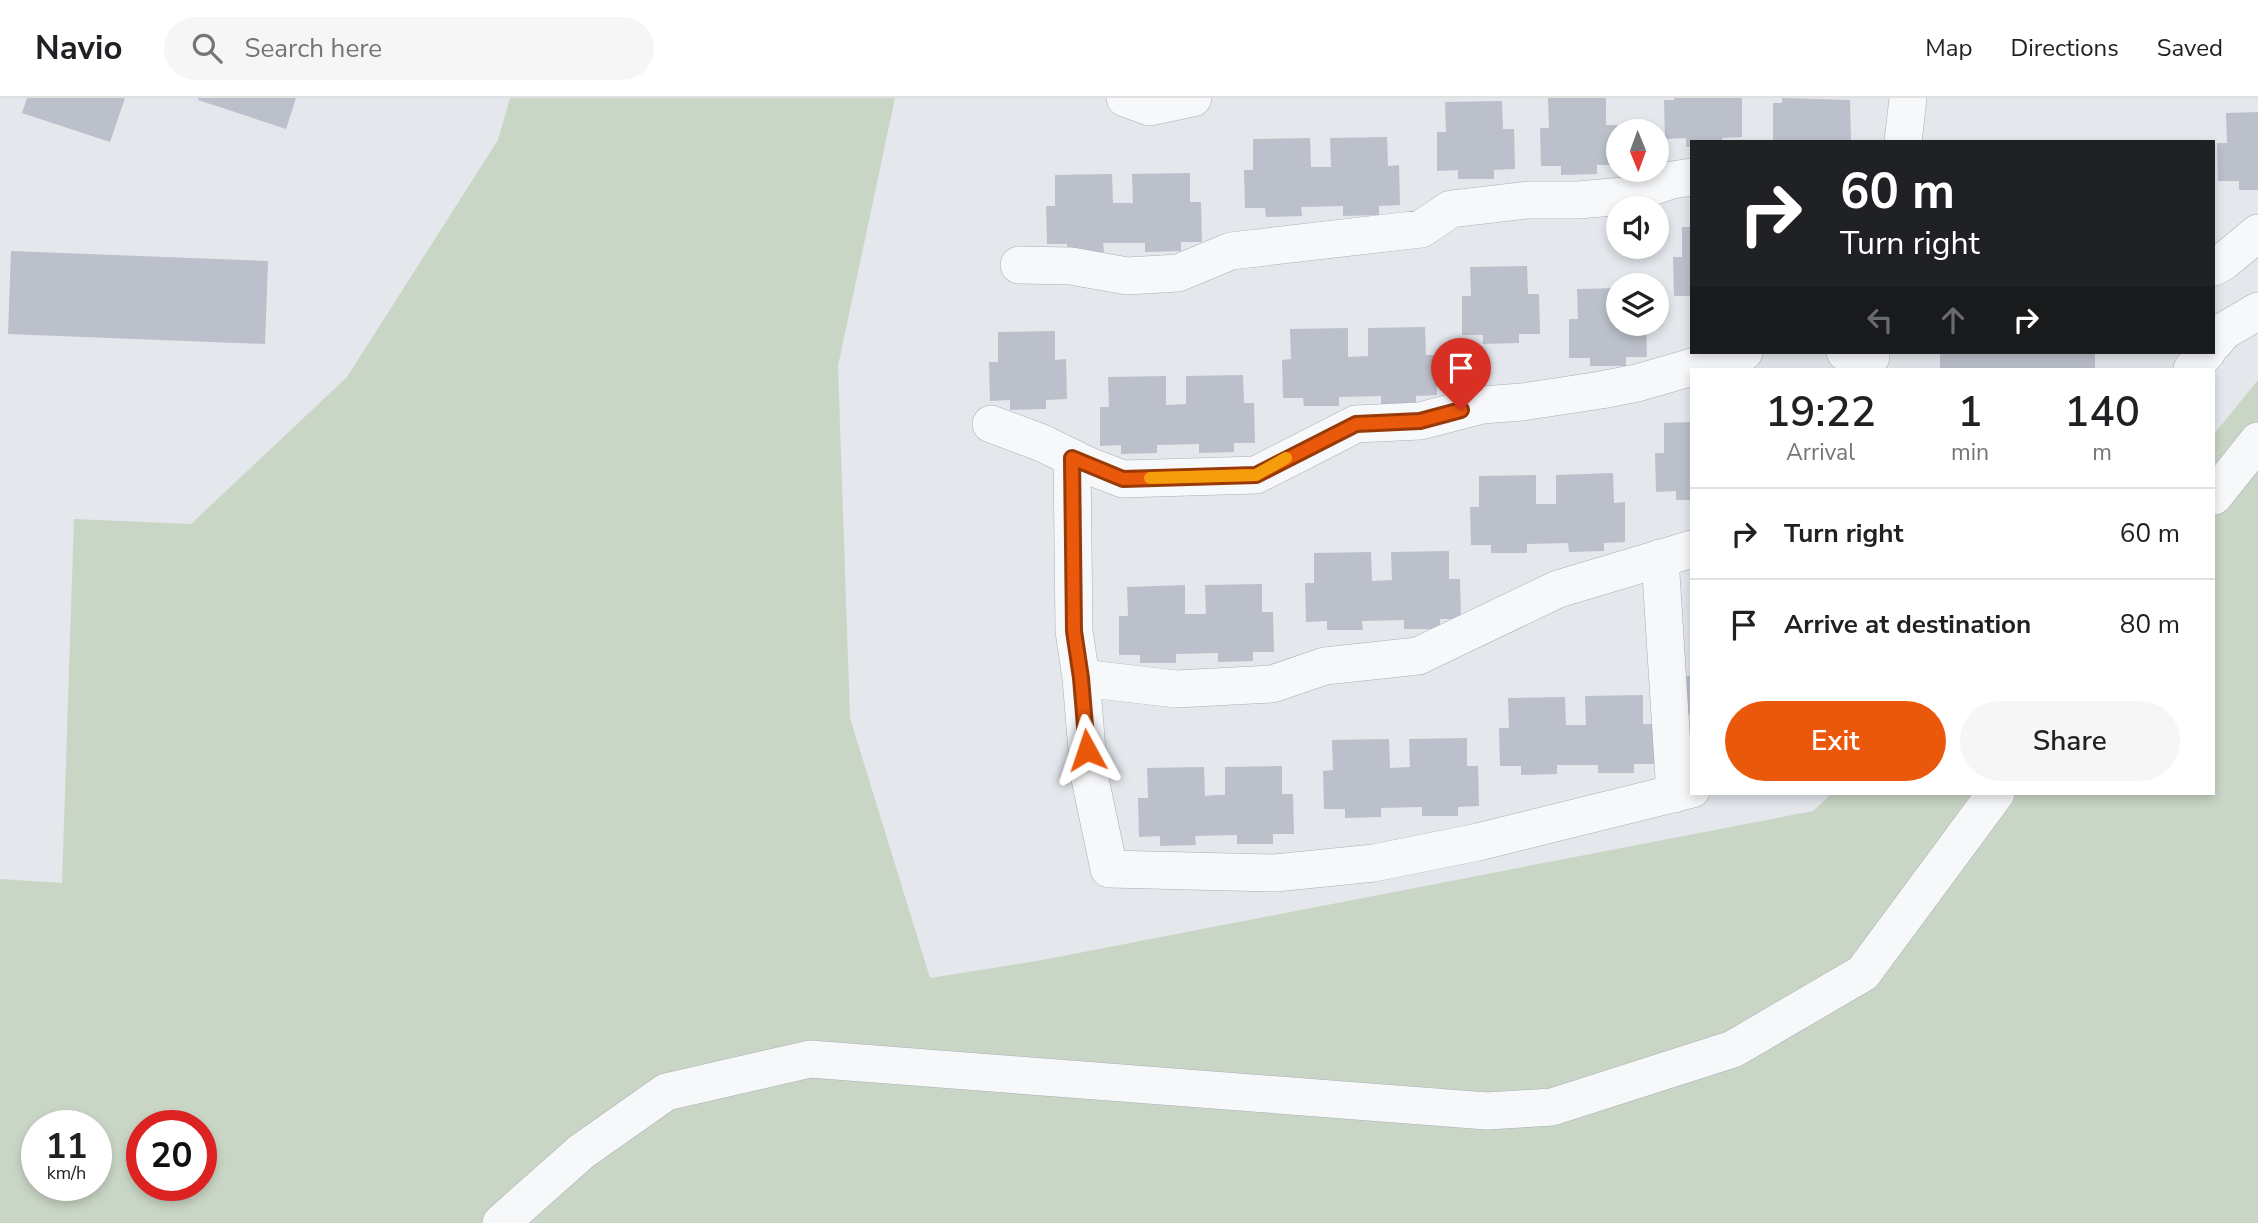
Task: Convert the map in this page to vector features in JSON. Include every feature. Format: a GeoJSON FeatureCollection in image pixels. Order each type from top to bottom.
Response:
{"type":"FeatureCollection","features":[{"type":"Feature","properties":{"kind":"lane"},"geometry":{"type":"LineString","coordinates":[[1125,98],[1150,107],[1192,98]]}},
{"type":"Feature","properties":{"kind":"lane"},"geometry":{"type":"LineString","coordinates":[[1903,140],[1908,98]]}},
{"type":"Feature","properties":{"kind":"lane"},"geometry":{"type":"LineString","coordinates":[[1019,265],[1071,266],[1127,276],[1178,273],[1231,251],[1421,229],[1451,209],[1528,200],[1624,196],[1672,180],[1690,177]]}},
{"type":"Feature","properties":{"kind":"lane"},"geometry":{"type":"LineString","coordinates":[[2215,266],[2258,233]]}},
{"type":"Feature","properties":{"kind":"lane"},"geometry":{"type":"LineString","coordinates":[[2215,342],[2224,331],[2258,312]]}},
{"type":"Feature","properties":{"kind":"lane"},"geometry":{"type":"LineString","coordinates":[[991,424],[1123,479],[1256,475],[1356,424],[1420,421],[1482,405],[1601,390],[1637,383],[1737,354]]}},
{"type":"Feature","properties":{"kind":"lane"},"geometry":{"type":"LineString","coordinates":[[2193,368],[2205,354]]}},
{"type":"Feature","properties":{"kind":"lane"},"geometry":{"type":"LineString","coordinates":[[2215,495],[2258,441]]}},
{"type":"Feature","properties":{"kind":"lane"},"geometry":{"type":"LineString","coordinates":[[1072,458],[1074,631],[1089,774],[1109,869],[1275,873],[1374,863],[1478,842],[1684,792],[1676,554],[1558,589],[1418,656],[1325,666],[1272,684],[1176,689],[1081,678]]}},
{"type":"Feature","properties":{"kind":"lane"},"geometry":{"type":"LineString","coordinates":[[501,1223],[581,1152],[666,1092],[810,1059],[1488,1111],[1552,1107],[1733,1049],[1864,973],[1995,795]]}},
{"type":"Feature","properties":{"kind":"green space"},"geometry":{"type":"Polygon","coordinates":[[[510,98],[895,98],[838,366],[850,718],[930,978],[1037,961],[1813,811],[1830,795],[2215,795],[2215,433],[2258,380],[2258,1223],[0,1223],[0,879],[62,883],[74,519],[191,524],[347,377],[498,140],[510,98]]]}},
{"type":"Feature","properties":{"kind":"building"},"geometry":{"type":"Polygon","coordinates":[[[27,98],[125,98],[110,142],[22,113],[27,98]]]}},
{"type":"Feature","properties":{"kind":"building"},"geometry":{"type":"Polygon","coordinates":[[[198,98],[296,98],[286,129],[198,98]]]}},
{"type":"Feature","properties":{"kind":"building"},"geometry":{"type":"Polygon","coordinates":[[[1548,98],[1606,98],[1606,165],[1597,165],[1597,174],[1561,175],[1561,166],[1541,166],[1540,128],[1549,128],[1548,98]]]}},
{"type":"Feature","properties":{"kind":"building"},"geometry":{"type":"Polygon","coordinates":[[[1742,98],[1742,137],[1690,140],[1690,147],[1686,147],[1686,138],[1670,139],[1670,119],[1664,119],[1664,100],[1742,98]]]}},
{"type":"Feature","properties":{"kind":"building"},"geometry":{"type":"Polygon","coordinates":[[[1782,98],[1850,100],[1851,140],[1773,140],[1773,103],[1782,103],[1782,98]]]}},
{"type":"Feature","properties":{"kind":"building"},"geometry":{"type":"Polygon","coordinates":[[[1502,101],[1503,129],[1514,129],[1515,169],[1494,170],[1494,179],[1458,179],[1458,170],[1437,171],[1437,132],[1446,132],[1445,102],[1502,101]]]}},
{"type":"Feature","properties":{"kind":"building"},"geometry":{"type":"Polygon","coordinates":[[[2258,112],[2258,190],[2239,190],[2239,181],[2218,181],[2217,143],[2227,143],[2226,113],[2258,112]]]}},
{"type":"Feature","properties":{"kind":"building"},"geometry":{"type":"Polygon","coordinates":[[[1387,137],[1388,166],[1399,165],[1400,205],[1379,206],[1379,215],[1343,216],[1343,206],[1301,207],[1302,216],[1266,217],[1265,208],[1245,208],[1244,170],[1253,170],[1253,139],[1310,138],[1311,167],[1331,167],[1330,138],[1387,137]]]}},
{"type":"Feature","properties":{"kind":"building"},"geometry":{"type":"Polygon","coordinates":[[[1190,173],[1190,202],[1201,202],[1202,242],[1181,242],[1181,251],[1145,252],[1145,243],[1103,243],[1104,252],[1068,253],[1067,244],[1047,244],[1046,206],[1055,206],[1055,175],[1112,174],[1113,203],[1133,203],[1132,174],[1190,173]]]}},
{"type":"Feature","properties":{"kind":"building"},"geometry":{"type":"Polygon","coordinates":[[[1682,227],[1690,227],[1690,296],[1674,296],[1673,257],[1682,257],[1682,227]]]}},
{"type":"Feature","properties":{"kind":"building"},"geometry":{"type":"Polygon","coordinates":[[[11,251],[268,261],[265,344],[8,334],[11,251]]]}},
{"type":"Feature","properties":{"kind":"building"},"geometry":{"type":"Polygon","coordinates":[[[1527,266],[1528,294],[1539,294],[1540,334],[1519,334],[1519,343],[1483,344],[1483,335],[1462,335],[1462,296],[1471,296],[1470,267],[1527,266]]]}},
{"type":"Feature","properties":{"kind":"building"},"geometry":{"type":"Polygon","coordinates":[[[1606,288],[1606,336],[1646,336],[1647,357],[1626,357],[1626,366],[1590,366],[1590,358],[1569,358],[1569,319],[1578,319],[1577,289],[1606,288]]]}},
{"type":"Feature","properties":{"kind":"building"},"geometry":{"type":"Polygon","coordinates":[[[1425,327],[1426,355],[1436,355],[1437,395],[1416,396],[1416,404],[1381,405],[1381,396],[1339,397],[1339,406],[1304,406],[1303,398],[1283,398],[1282,360],[1291,359],[1290,329],[1348,328],[1348,357],[1368,356],[1368,328],[1425,327]]]}},
{"type":"Feature","properties":{"kind":"building"},"geometry":{"type":"Polygon","coordinates":[[[1055,331],[1055,360],[1066,359],[1067,399],[1046,400],[1046,409],[1010,410],[1010,400],[990,401],[989,362],[998,362],[998,332],[1055,331]]]}},
{"type":"Feature","properties":{"kind":"building"},"geometry":{"type":"Polygon","coordinates":[[[1940,354],[2095,354],[2095,368],[1940,368],[1940,354]]]}},
{"type":"Feature","properties":{"kind":"building"},"geometry":{"type":"Polygon","coordinates":[[[1243,375],[1244,403],[1254,403],[1255,443],[1234,443],[1234,452],[1199,453],[1199,444],[1157,445],[1157,453],[1121,454],[1121,445],[1100,446],[1100,407],[1109,407],[1108,377],[1166,376],[1166,405],[1186,404],[1186,376],[1243,375]]]}},
{"type":"Feature","properties":{"kind":"building"},"geometry":{"type":"Polygon","coordinates":[[[1690,422],[1690,500],[1676,500],[1676,491],[1656,492],[1655,453],[1664,453],[1664,423],[1690,422]]]}},
{"type":"Feature","properties":{"kind":"building"},"geometry":{"type":"Polygon","coordinates":[[[1613,473],[1614,503],[1625,502],[1625,542],[1604,543],[1604,551],[1569,552],[1568,543],[1527,544],[1527,553],[1491,553],[1491,545],[1471,545],[1470,507],[1479,507],[1479,476],[1536,475],[1536,504],[1556,504],[1556,475],[1613,473]]]}},
{"type":"Feature","properties":{"kind":"building"},"geometry":{"type":"Polygon","coordinates":[[[1449,551],[1449,579],[1460,579],[1461,619],[1440,619],[1440,629],[1404,629],[1404,620],[1362,621],[1363,630],[1327,630],[1327,621],[1306,622],[1305,583],[1314,583],[1314,553],[1371,552],[1372,581],[1392,580],[1391,552],[1449,551]]]}},
{"type":"Feature","properties":{"kind":"building"},"geometry":{"type":"Polygon","coordinates":[[[1262,584],[1262,612],[1273,612],[1274,652],[1253,652],[1253,661],[1218,662],[1218,653],[1176,654],[1176,663],[1140,663],[1140,655],[1119,655],[1119,616],[1128,616],[1127,587],[1185,585],[1185,614],[1206,614],[1205,585],[1262,584]]]}},
{"type":"Feature","properties":{"kind":"building"},"geometry":{"type":"Polygon","coordinates":[[[1683,676],[1690,676],[1690,714],[1683,715],[1683,676]]]}},
{"type":"Feature","properties":{"kind":"building"},"geometry":{"type":"Polygon","coordinates":[[[1643,695],[1643,724],[1654,724],[1655,764],[1634,764],[1634,773],[1598,773],[1598,765],[1557,765],[1557,774],[1521,775],[1521,766],[1500,766],[1499,728],[1509,728],[1508,698],[1565,697],[1566,725],[1586,725],[1585,696],[1643,695]]]}},
{"type":"Feature","properties":{"kind":"building"},"geometry":{"type":"Polygon","coordinates":[[[1467,738],[1467,766],[1478,766],[1479,806],[1458,807],[1458,816],[1422,816],[1422,807],[1381,808],[1381,817],[1345,818],[1345,809],[1324,809],[1323,771],[1333,770],[1332,740],[1389,739],[1390,768],[1410,767],[1409,739],[1467,738]]]}},
{"type":"Feature","properties":{"kind":"building"},"geometry":{"type":"Polygon","coordinates":[[[1282,766],[1282,794],[1293,794],[1294,834],[1273,834],[1273,844],[1237,844],[1237,835],[1195,836],[1196,845],[1160,846],[1160,836],[1139,837],[1138,798],[1148,798],[1147,768],[1204,767],[1205,796],[1225,795],[1225,767],[1282,766]]]}},
{"type":"Feature","properties":{"kind":"slow traffic"},"geometry":{"type":"LineString","coordinates":[[1150,478],[1256,475],[1286,458]]}},
{"type":"Feature","properties":{"kind":"route"},"geometry":{"type":"LineString","coordinates":[[1087,750],[1074,631],[1072,458],[1123,479],[1256,475],[1356,424],[1420,421],[1461,410]]}}]}
